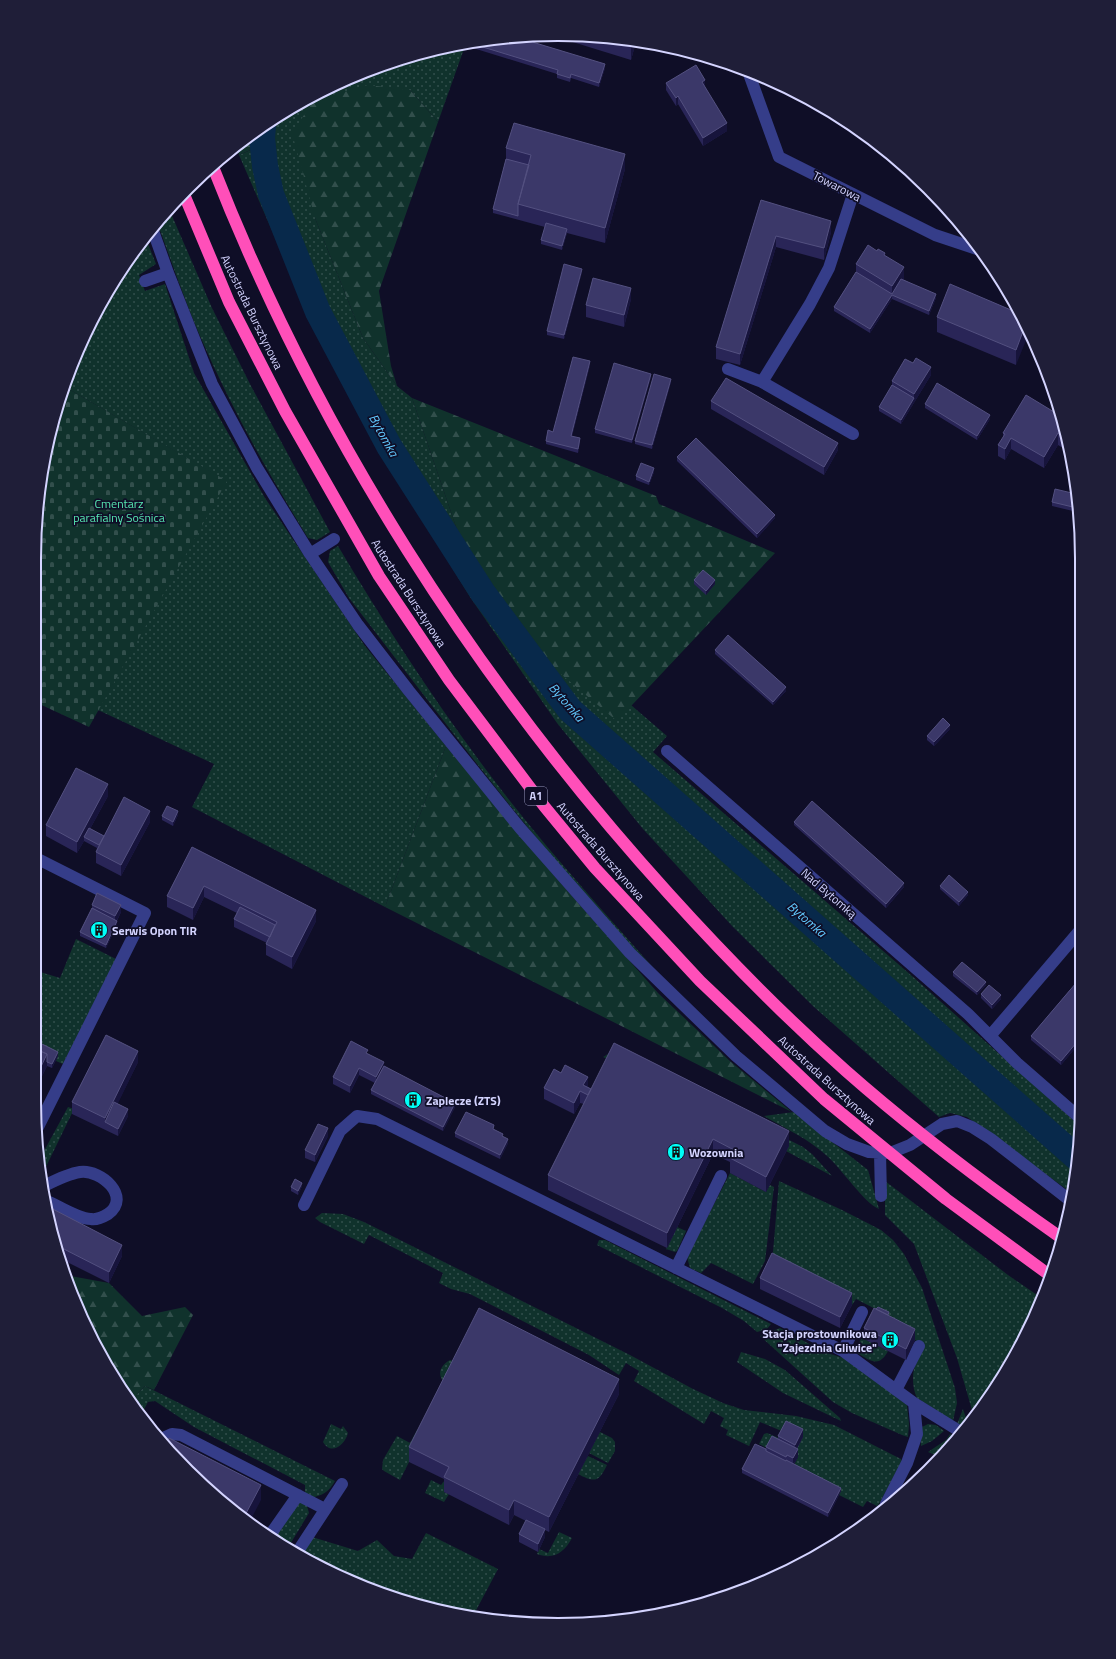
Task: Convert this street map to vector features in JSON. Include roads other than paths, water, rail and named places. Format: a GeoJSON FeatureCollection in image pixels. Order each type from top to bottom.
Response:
{"type":"FeatureCollection","features":[{"type":"Feature","properties":{"kind":"highway","name":"Autostrada Bursztynowa"},"geometry":{"type":"LineString","coordinates":[[215,171],[263,284],[318,395],[366,482],[403,544],[477,656],[567,776],[618,838],[718,947],[844,1069],[965,1169],[1057,1235]]}},
{"type":"Feature","properties":{"kind":"highway","name":"Autostrada Bursztynowa"},"geometry":{"type":"LineString","coordinates":[[186,199],[236,316],[285,410],[378,576],[449,680],[544,806],[595,868],[700,981],[824,1099],[946,1199],[1046,1272]]}},
{"type":"Feature","properties":{"kind":"lane","name":"Towarowa"},"geometry":{"type":"LineString","coordinates":[[751,78],[779,158],[935,234],[971,247]]}},
{"type":"Feature","properties":{"kind":"lane"},"geometry":{"type":"LineString","coordinates":[[762,382],[810,304],[830,268],[852,194]]}},
{"type":"Feature","properties":{"kind":"lane"},"geometry":{"type":"LineString","coordinates":[[154,235],[212,384],[257,468],[310,554],[358,625],[409,691],[520,828],[630,952],[736,1056],[825,1131],[847,1144],[869,1152],[890,1153],[910,1145],[942,1124],[957,1121],[972,1127],[991,1139],[1066,1197]]}},
{"type":"Feature","properties":{"kind":"lane"},"geometry":{"type":"LineString","coordinates":[[145,281],[168,273]]}},
{"type":"Feature","properties":{"kind":"lane"},"geometry":{"type":"LineString","coordinates":[[728,369],[762,382],[853,434]]}},
{"type":"Feature","properties":{"kind":"lane"},"geometry":{"type":"LineString","coordinates":[[310,554],[334,539]]}},
{"type":"Feature","properties":{"kind":"lane","name":"Nad Bytomką"},"geometry":{"type":"LineString","coordinates":[[667,751],[968,1014],[1017,1063],[1075,1113]]}},
{"type":"Feature","properties":{"kind":"lane"},"geometry":{"type":"LineString","coordinates":[[41,861],[145,913],[42,1121]]}},
{"type":"Feature","properties":{"kind":"lane"},"geometry":{"type":"LineString","coordinates":[[990,1036],[1075,936]]}},
{"type":"Feature","properties":{"kind":"lane"},"geometry":{"type":"LineString","coordinates":[[304,1205],[340,1131],[357,1116],[377,1119],[843,1351],[914,1403],[957,1430]]}},
{"type":"Feature","properties":{"kind":"lane"},"geometry":{"type":"LineString","coordinates":[[880,1153],[881,1196]]}},
{"type":"Feature","properties":{"kind":"lane"},"geometry":{"type":"LineString","coordinates":[[48,1184],[68,1175],[80,1172],[90,1172],[109,1183],[116,1192],[117,1201],[112,1211],[101,1218],[90,1220],[80,1217],[51,1203]]}},
{"type":"Feature","properties":{"kind":"lane"},"geometry":{"type":"LineString","coordinates":[[676,1268],[721,1176]]}},
{"type":"Feature","properties":{"kind":"lane"},"geometry":{"type":"LineString","coordinates":[[843,1351],[862,1312]]}},
{"type":"Feature","properties":{"kind":"lane"},"geometry":{"type":"LineString","coordinates":[[896,1390],[919,1346]]}},
{"type":"Feature","properties":{"kind":"lane"},"geometry":{"type":"LineString","coordinates":[[889,1498],[907,1464],[917,1434],[914,1403]]}},
{"type":"Feature","properties":{"kind":"lane"},"geometry":{"type":"LineString","coordinates":[[165,1437],[172,1434],[181,1435],[325,1509]]}},
{"type":"Feature","properties":{"kind":"lane"},"geometry":{"type":"LineString","coordinates":[[299,1549],[342,1484]]}},
{"type":"Feature","properties":{"kind":"lane"},"geometry":{"type":"LineString","coordinates":[[272,1532],[298,1495]]}},
{"type":"Feature","properties":{"kind":"waterway","name":"Bytomka"},"geometry":{"type":"LineString","coordinates":[[262,134],[265,166],[271,194],[318,312],[389,446],[483,593],[570,710],[1072,1154]]}},
{"type":"Feature","properties":{"kind":"place","name":"Serwis Opon TIR"},"geometry":{"type":"Point","coordinates":[99,930]}},
{"type":"Feature","properties":{"kind":"place","name":"Zaplecze (ZTS)"},"geometry":{"type":"Point","coordinates":[413,1100]}},
{"type":"Feature","properties":{"kind":"place","name":"Wozownia"},"geometry":{"type":"Point","coordinates":[676,1152]}},
{"type":"Feature","properties":{"kind":"place","name":"Stacja prostownikowa \"Zajezdnia Gliwice\""},"geometry":{"type":"Point","coordinates":[890,1340]}},
{"type":"Feature","properties":{"kind":"park label","name":"Cmentarz parafialny Sośnica"},"geometry":{"type":"Point","coordinates":[119,510]}}]}
